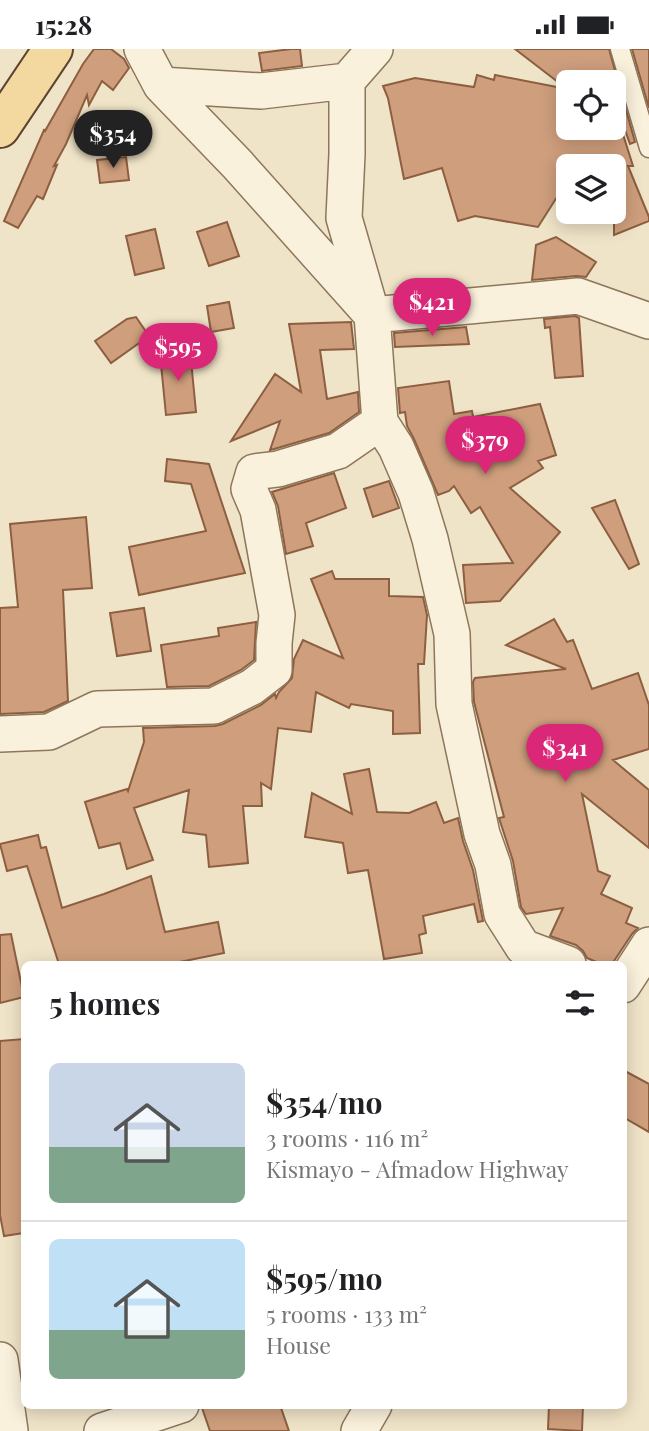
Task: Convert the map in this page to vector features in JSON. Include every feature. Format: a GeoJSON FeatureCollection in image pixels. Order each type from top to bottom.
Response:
{"type":"FeatureCollection","features":[{"type":"Feature","properties":{"kind":"main road"},"geometry":{"type":"LineString","coordinates":[[0,128],[53,49]]}},
{"type":"Feature","properties":{"kind":"street"},"geometry":{"type":"LineString","coordinates":[[142,49],[161,85],[238,165],[372,315]]}},
{"type":"Feature","properties":{"kind":"street"},"geometry":{"type":"LineString","coordinates":[[375,49],[347,81],[345,218],[372,315],[380,422],[396,447],[416,493],[430,539],[452,634],[454,704],[482,834],[493,865],[502,914],[523,947],[560,961]]}},
{"type":"Feature","properties":{"kind":"street"},"geometry":{"type":"LineString","coordinates":[[161,85],[261,91],[347,81]]}},
{"type":"Feature","properties":{"kind":"street"},"geometry":{"type":"LineString","coordinates":[[372,315],[578,296],[649,321]]}},
{"type":"Feature","properties":{"kind":"street"},"geometry":{"type":"LineString","coordinates":[[0,734],[49,731],[97,709],[214,706],[252,687],[274,670],[277,615],[258,510],[249,489],[254,472],[278,469],[338,451],[380,422]]}},
{"type":"Feature","properties":{"kind":"street"},"geometry":{"type":"LineString","coordinates":[[627,979],[649,945]]}},
{"type":"Feature","properties":{"kind":"street"},"geometry":{"type":"LineString","coordinates":[[0,1360],[10,1431]]}},
{"type":"Feature","properties":{"kind":"street"},"geometry":{"type":"LineString","coordinates":[[102,1431],[169,1409]]}},
{"type":"Feature","properties":{"kind":"street"},"geometry":{"type":"LineString","coordinates":[[359,1431],[372,1409]]}},
{"type":"Feature","properties":{"kind":"lane"},"geometry":{"type":"LineString","coordinates":[[620,49],[649,148]]}},
{"type":"Feature","properties":{"kind":"building"},"geometry":{"type":"Polygon","coordinates":[[[94,49],[111,49],[124,59],[129,68],[113,90],[102,81],[89,105],[87,95],[54,166],[57,165],[43,199],[37,196],[18,228],[4,221],[44,130],[94,49]]]}},
{"type":"Feature","properties":{"kind":"building"},"geometry":{"type":"Polygon","coordinates":[[[300,49],[302,66],[262,71],[259,53],[300,49]]]}},
{"type":"Feature","properties":{"kind":"building"},"geometry":{"type":"Polygon","coordinates":[[[515,49],[609,49],[615,70],[556,70],[556,81],[515,49]]]}},
{"type":"Feature","properties":{"kind":"building"},"geometry":{"type":"Polygon","coordinates":[[[632,49],[649,49],[649,108],[632,49]]]}},
{"type":"Feature","properties":{"kind":"building"},"geometry":{"type":"Polygon","coordinates":[[[477,75],[494,80],[495,75],[556,87],[556,140],[625,140],[633,166],[628,166],[649,221],[614,235],[614,224],[626,224],[626,154],[556,154],[556,199],[538,227],[475,216],[458,221],[442,168],[404,179],[388,98],[383,86],[415,78],[474,87],[477,75]]]}},
{"type":"Feature","properties":{"kind":"building"},"geometry":{"type":"Polygon","coordinates":[[[626,110],[635,142],[630,144],[626,133],[626,110]]]}},
{"type":"Feature","properties":{"kind":"building"},"geometry":{"type":"Polygon","coordinates":[[[126,157],[129,180],[100,183],[97,160],[126,157]]]}},
{"type":"Feature","properties":{"kind":"building"},"geometry":{"type":"Polygon","coordinates":[[[227,222],[239,256],[209,266],[197,232],[227,222]]]}},
{"type":"Feature","properties":{"kind":"building"},"geometry":{"type":"Polygon","coordinates":[[[155,229],[164,268],[135,275],[126,236],[155,229]]]}},
{"type":"Feature","properties":{"kind":"building"},"geometry":{"type":"Polygon","coordinates":[[[556,237],[596,262],[586,277],[532,280],[536,245],[556,237]]]}},
{"type":"Feature","properties":{"kind":"building"},"geometry":{"type":"Polygon","coordinates":[[[229,302],[234,328],[211,332],[207,306],[229,302]]]}},
{"type":"Feature","properties":{"kind":"building"},"geometry":{"type":"Polygon","coordinates":[[[575,316],[579,318],[583,376],[555,378],[550,327],[545,328],[544,319],[575,316]]]}},
{"type":"Feature","properties":{"kind":"building"},"geometry":{"type":"Polygon","coordinates":[[[136,317],[149,336],[111,363],[95,341],[127,319],[136,317]]]}},
{"type":"Feature","properties":{"kind":"building"},"geometry":{"type":"Polygon","coordinates":[[[351,322],[354,349],[320,350],[327,399],[358,392],[359,412],[329,433],[270,450],[280,421],[231,441],[275,374],[301,392],[289,324],[351,322]]]}},
{"type":"Feature","properties":{"kind":"building"},"geometry":{"type":"Polygon","coordinates":[[[466,327],[469,344],[395,347],[394,333],[466,327]]]}},
{"type":"Feature","properties":{"kind":"building"},"geometry":{"type":"Polygon","coordinates":[[[190,350],[196,412],[166,415],[160,354],[190,350]]]}},
{"type":"Feature","properties":{"kind":"building"},"geometry":{"type":"Polygon","coordinates":[[[449,381],[454,414],[472,411],[473,417],[540,404],[556,455],[538,461],[543,468],[510,488],[560,532],[500,601],[466,603],[463,565],[513,563],[480,507],[471,513],[454,486],[438,495],[407,426],[405,412],[400,413],[398,388],[449,381]]]}},
{"type":"Feature","properties":{"kind":"building"},"geometry":{"type":"Polygon","coordinates":[[[167,459],[209,464],[245,573],[139,595],[129,547],[206,531],[191,484],[165,481],[167,459]]]}},
{"type":"Feature","properties":{"kind":"building"},"geometry":{"type":"Polygon","coordinates":[[[334,473],[346,508],[306,523],[313,546],[286,554],[278,506],[272,492],[334,473]]]}},
{"type":"Feature","properties":{"kind":"building"},"geometry":{"type":"Polygon","coordinates":[[[389,481],[399,508],[373,517],[364,489],[389,481]]]}},
{"type":"Feature","properties":{"kind":"building"},"geometry":{"type":"Polygon","coordinates":[[[615,500],[639,564],[629,569],[592,508],[615,500]]]}},
{"type":"Feature","properties":{"kind":"building"},"geometry":{"type":"Polygon","coordinates":[[[86,517],[92,588],[63,590],[68,701],[44,712],[0,714],[0,608],[18,607],[10,524],[86,517]]]}},
{"type":"Feature","properties":{"kind":"building"},"geometry":{"type":"Polygon","coordinates":[[[332,571],[335,579],[389,579],[389,596],[423,597],[427,615],[424,664],[418,664],[420,733],[393,734],[393,711],[351,704],[349,708],[316,692],[311,732],[278,728],[271,789],[261,783],[262,806],[243,806],[248,863],[209,867],[206,835],[183,832],[189,790],[134,808],[153,860],[127,869],[120,843],[99,848],[85,802],[127,789],[128,791],[144,742],[143,728],[215,726],[261,705],[275,694],[276,698],[292,678],[294,659],[303,640],[343,658],[311,579],[332,571]]]}},
{"type":"Feature","properties":{"kind":"building"},"geometry":{"type":"Polygon","coordinates":[[[144,608],[151,651],[117,656],[110,613],[144,608]]]}},
{"type":"Feature","properties":{"kind":"building"},"geometry":{"type":"Polygon","coordinates":[[[554,619],[567,642],[573,640],[592,689],[638,673],[649,705],[649,749],[613,760],[649,790],[649,848],[582,794],[598,871],[610,876],[601,894],[632,908],[626,923],[638,928],[614,961],[594,961],[587,958],[576,945],[550,936],[563,908],[526,914],[521,907],[513,861],[499,818],[504,817],[474,702],[473,682],[475,678],[566,669],[506,645],[554,619]]]}},
{"type":"Feature","properties":{"kind":"building"},"geometry":{"type":"Polygon","coordinates":[[[256,622],[254,660],[241,670],[209,686],[167,687],[161,645],[219,636],[218,628],[256,622]]]}},
{"type":"Feature","properties":{"kind":"building"},"geometry":{"type":"Polygon","coordinates":[[[369,769],[377,812],[409,813],[436,802],[444,823],[458,818],[473,870],[483,921],[478,922],[474,904],[423,916],[426,933],[419,935],[422,953],[384,959],[368,870],[348,873],[343,843],[305,837],[312,793],[352,814],[344,774],[369,769]]]}},
{"type":"Feature","properties":{"kind":"building"},"geometry":{"type":"Polygon","coordinates":[[[38,835],[41,848],[46,847],[62,908],[151,876],[165,932],[218,922],[224,953],[185,961],[58,961],[27,866],[7,871],[0,844],[38,835]]]}},
{"type":"Feature","properties":{"kind":"building"},"geometry":{"type":"Polygon","coordinates":[[[11,934],[21,982],[21,998],[0,1003],[0,935],[11,934]]]}},
{"type":"Feature","properties":{"kind":"building"},"geometry":{"type":"Polygon","coordinates":[[[21,1039],[21,1233],[4,1236],[0,1215],[0,1041],[21,1039]]]}},
{"type":"Feature","properties":{"kind":"building"},"geometry":{"type":"Polygon","coordinates":[[[627,1072],[649,1084],[649,1132],[627,1119],[627,1072]]]}},
{"type":"Feature","properties":{"kind":"building"},"geometry":{"type":"Polygon","coordinates":[[[202,1409],[281,1409],[289,1431],[210,1431],[202,1409]]]}},
{"type":"Feature","properties":{"kind":"building"},"geometry":{"type":"Polygon","coordinates":[[[549,1409],[583,1409],[582,1431],[548,1429],[549,1409]]]}}]}
